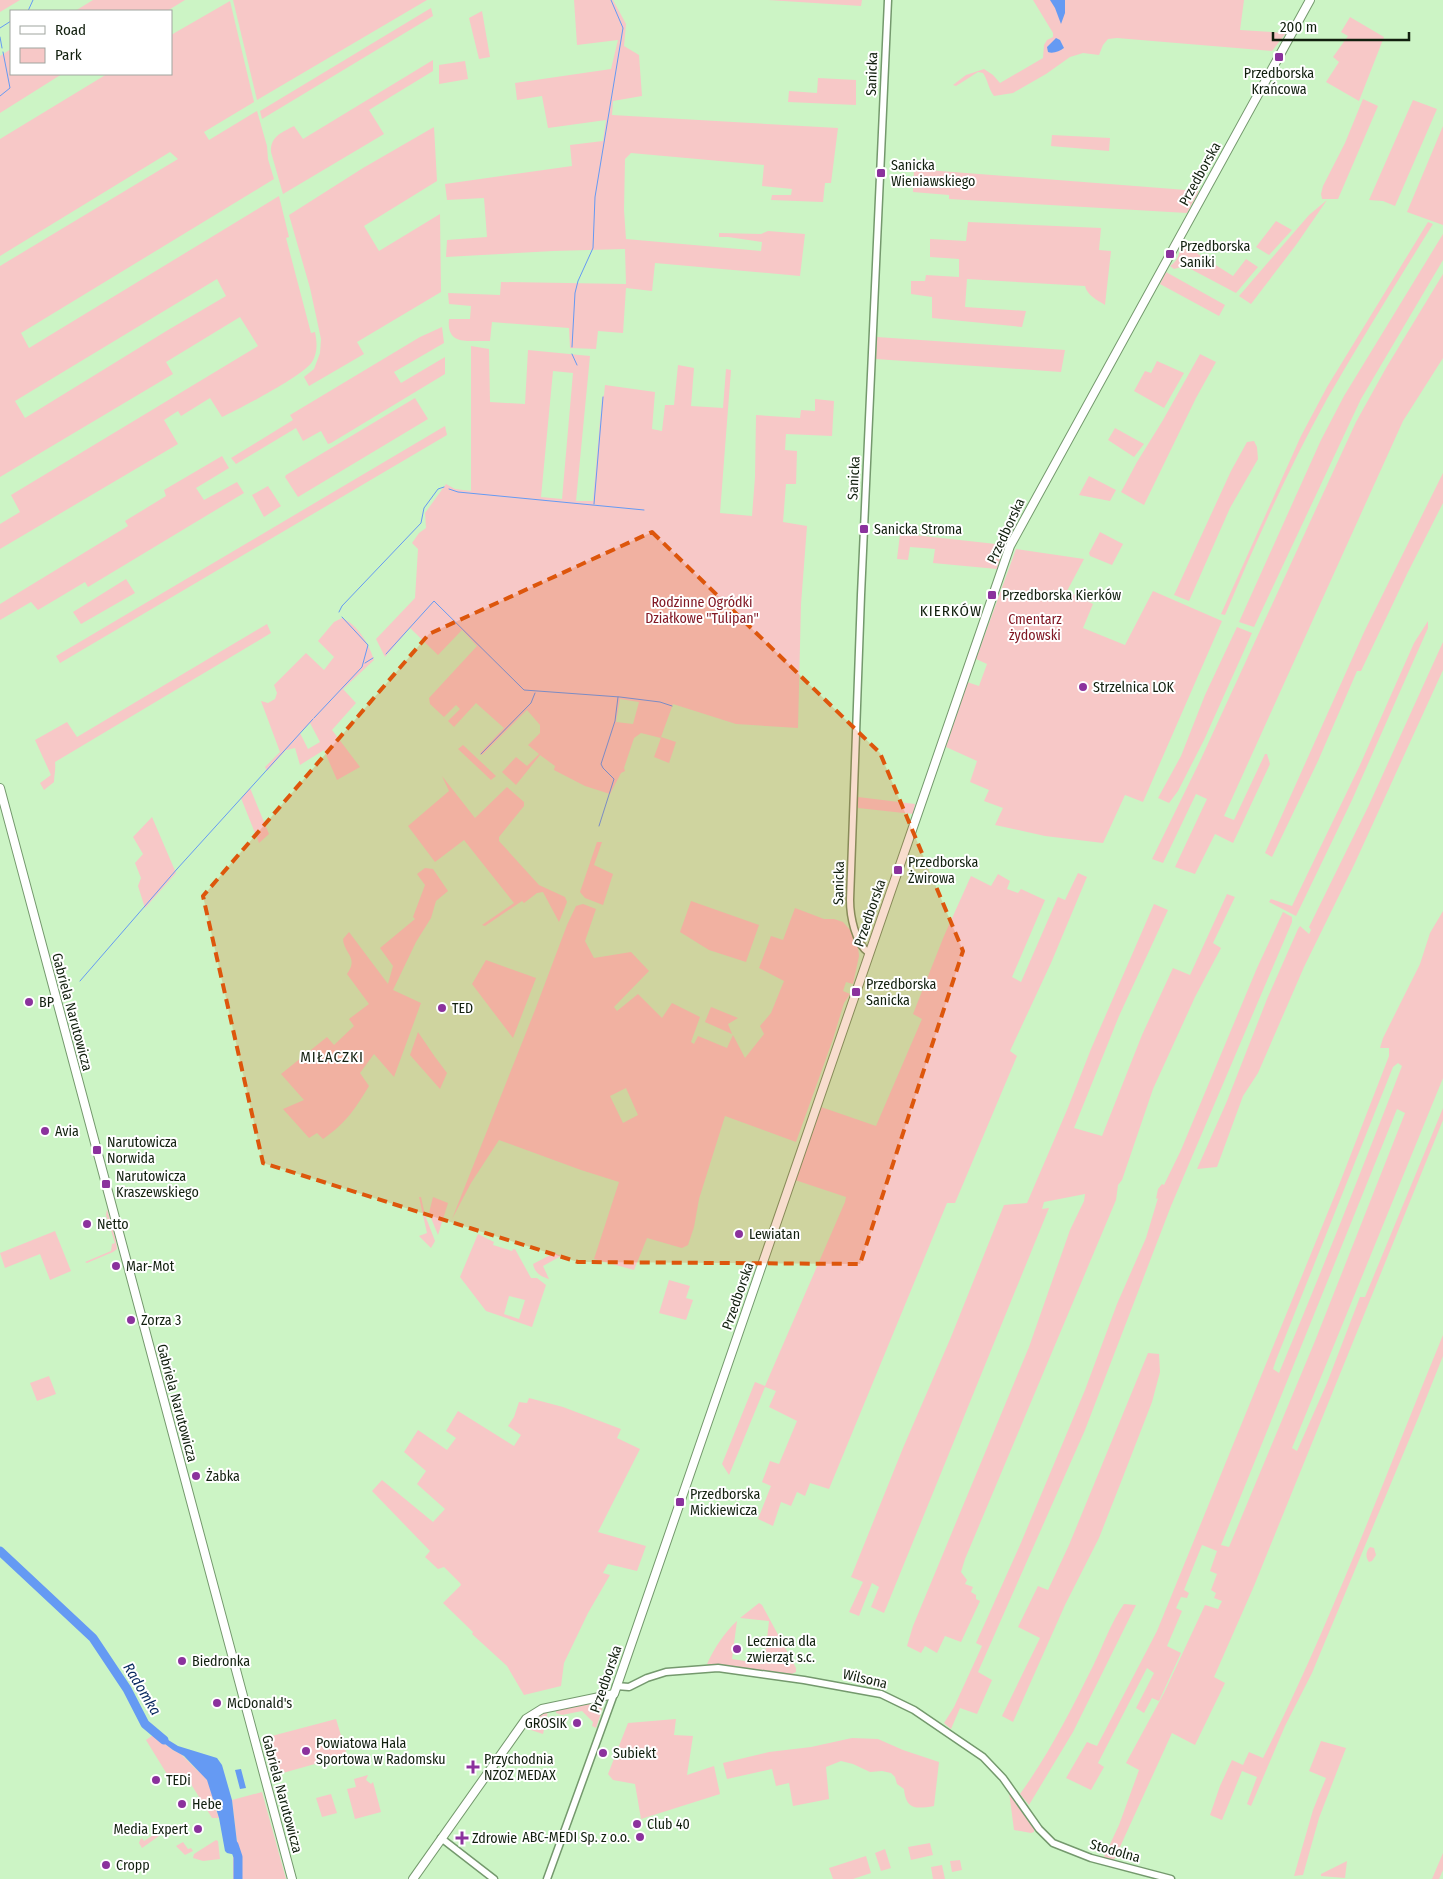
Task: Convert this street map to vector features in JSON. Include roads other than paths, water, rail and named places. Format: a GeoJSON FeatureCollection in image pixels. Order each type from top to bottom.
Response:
{"type":"FeatureCollection","features":[{"type":"Feature","properties":{"kind":"main road","name":"Przedborska"},"geometry":{"type":"LineString","coordinates":[[615,1690],[1010,546],[1310,0]]}},
{"type":"Feature","properties":{"kind":"main road","name":"Gabriela Narutowicza"},"geometry":{"type":"LineString","coordinates":[[0,788],[292,1879]]}},
{"type":"Feature","properties":{"kind":"main road"},"geometry":{"type":"LineString","coordinates":[[413,1879],[526,1719],[542,1709],[615,1690]]}},
{"type":"Feature","properties":{"kind":"street","name":"Sanicka"},"geometry":{"type":"LineString","coordinates":[[869,953],[864,948],[854,925],[850,900],[861,595],[888,0]]}},
{"type":"Feature","properties":{"kind":"street","name":"Wilsona"},"geometry":{"type":"LineString","coordinates":[[615,1690],[629,1687],[647,1678],[666,1672],[718,1668],[804,1680],[881,1694],[914,1710],[983,1757],[1003,1778],[1039,1829],[1053,1843]]}},
{"type":"Feature","properties":{"kind":"street","name":"Przedborska"},"geometry":{"type":"LineString","coordinates":[[548,1878],[615,1690]]}},
{"type":"Feature","properties":{"kind":"street"},"geometry":{"type":"LineString","coordinates":[[441,1838],[494,1879]]}},
{"type":"Feature","properties":{"kind":"street","name":"Stodolna"},"geometry":{"type":"LineString","coordinates":[[1053,1843],[1091,1858],[1171,1879]]}},
{"type":"Feature","properties":{"kind":"water"},"geometry":{"type":"Polygon","coordinates":[[[1050,0],[1065,0],[1065,13],[1061,24],[1055,8],[1050,0]]]}},
{"type":"Feature","properties":{"kind":"water"},"geometry":{"type":"Polygon","coordinates":[[[1056,38],[1060,40],[1064,48],[1052,53],[1048,52],[1047,47],[1056,38]]]}},
{"type":"Feature","properties":{"kind":"water"},"geometry":{"type":"Polygon","coordinates":[[[157,1733],[178,1746],[217,1758],[222,1765],[232,1800],[238,1851],[236,1855],[225,1851],[219,1818],[207,1780],[184,1756],[153,1735],[157,1733]]]}},
{"type":"Feature","properties":{"kind":"water"},"geometry":{"type":"Polygon","coordinates":[[[241,1769],[246,1788],[240,1789],[235,1770],[241,1769]]]}},
{"type":"Feature","properties":{"kind":"waterway"},"geometry":{"type":"LineString","coordinates":[[28,10],[33,0]]}},
{"type":"Feature","properties":{"kind":"waterway"},"geometry":{"type":"LineString","coordinates":[[572,347],[575,293],[578,281],[593,248],[595,197],[623,28],[611,0]]}},
{"type":"Feature","properties":{"kind":"waterway"},"geometry":{"type":"LineString","coordinates":[[0,28],[10,22]]}},
{"type":"Feature","properties":{"kind":"waterway"},"geometry":{"type":"LineString","coordinates":[[0,37],[2,48]]}},
{"type":"Feature","properties":{"kind":"waterway"},"geometry":{"type":"LineString","coordinates":[[0,96],[10,88],[3,52]]}},
{"type":"Feature","properties":{"kind":"waterway"},"geometry":{"type":"LineString","coordinates":[[572,354],[577,365]]}},
{"type":"Feature","properties":{"kind":"waterway"},"geometry":{"type":"LineString","coordinates":[[594,504],[603,397]]}},
{"type":"Feature","properties":{"kind":"waterway"},"geometry":{"type":"LineString","coordinates":[[339,612],[342,606],[421,523],[424,508],[438,489],[444,487]]}},
{"type":"Feature","properties":{"kind":"waterway"},"geometry":{"type":"LineString","coordinates":[[449,489],[458,492],[644,510]]}},
{"type":"Feature","properties":{"kind":"waterway"},"geometry":{"type":"LineString","coordinates":[[386,654],[434,601],[524,690],[620,697],[660,702],[672,706]]}},
{"type":"Feature","properties":{"kind":"waterway"},"geometry":{"type":"LineString","coordinates":[[314,718],[362,667],[368,645],[342,617]]}},
{"type":"Feature","properties":{"kind":"waterway"},"geometry":{"type":"LineString","coordinates":[[365,663],[373,658]]}},
{"type":"Feature","properties":{"kind":"waterway"},"geometry":{"type":"LineString","coordinates":[[481,754],[531,703],[535,693]]}},
{"type":"Feature","properties":{"kind":"waterway"},"geometry":{"type":"LineString","coordinates":[[599,826],[614,779],[601,764],[615,721],[618,697]]}},
{"type":"Feature","properties":{"kind":"waterway"},"geometry":{"type":"LineString","coordinates":[[80,981],[177,869],[313,719]]}},
{"type":"Feature","properties":{"kind":"waterway","name":"Radomka"},"geometry":{"type":"LineString","coordinates":[[0,1551],[93,1638],[127,1689],[145,1724],[164,1740]]}},
{"type":"Feature","properties":{"kind":"waterway","name":"Radomka"},"geometry":{"type":"LineString","coordinates":[[234,1845],[238,1857],[238,1879]]}},
{"type":"Feature","properties":{"kind":"place","name":"Przedborska Krańcowa"},"geometry":{"type":"Point","coordinates":[1279,57]}},
{"type":"Feature","properties":{"kind":"place","name":"Sanicka Wieniawskiego"},"geometry":{"type":"Point","coordinates":[881,173]}},
{"type":"Feature","properties":{"kind":"place","name":"Przedborska Saniki"},"geometry":{"type":"Point","coordinates":[1170,254]}},
{"type":"Feature","properties":{"kind":"place","name":"Sanicka Stroma"},"geometry":{"type":"Point","coordinates":[864,529]}},
{"type":"Feature","properties":{"kind":"place","name":"Przedborska Kierków"},"geometry":{"type":"Point","coordinates":[992,595]}},
{"type":"Feature","properties":{"kind":"place","name":"Strzelnica LOK"},"geometry":{"type":"Point","coordinates":[1083,687]}},
{"type":"Feature","properties":{"kind":"place","name":"Przedborska Żwirowa"},"geometry":{"type":"Point","coordinates":[898,870]}},
{"type":"Feature","properties":{"kind":"place","name":"Przedborska Sanicka"},"geometry":{"type":"Point","coordinates":[856,992]}},
{"type":"Feature","properties":{"kind":"place","name":"BP"},"geometry":{"type":"Point","coordinates":[29,1002]}},
{"type":"Feature","properties":{"kind":"place","name":"TED"},"geometry":{"type":"Point","coordinates":[442,1008]}},
{"type":"Feature","properties":{"kind":"place","name":"Avia"},"geometry":{"type":"Point","coordinates":[45,1131]}},
{"type":"Feature","properties":{"kind":"place","name":"Narutowicza Norwida"},"geometry":{"type":"Point","coordinates":[97,1150]}},
{"type":"Feature","properties":{"kind":"place","name":"Narutowicza Kraszewskiego"},"geometry":{"type":"Point","coordinates":[106,1184]}},
{"type":"Feature","properties":{"kind":"place","name":"Netto"},"geometry":{"type":"Point","coordinates":[87,1224]}},
{"type":"Feature","properties":{"kind":"place","name":"Lewiatan"},"geometry":{"type":"Point","coordinates":[739,1234]}},
{"type":"Feature","properties":{"kind":"place","name":"Mar-Mot"},"geometry":{"type":"Point","coordinates":[116,1266]}},
{"type":"Feature","properties":{"kind":"place","name":"Zorza 3"},"geometry":{"type":"Point","coordinates":[131,1320]}},
{"type":"Feature","properties":{"kind":"place","name":"Żabka"},"geometry":{"type":"Point","coordinates":[196,1476]}},
{"type":"Feature","properties":{"kind":"place","name":"Przedborska Mickiewicza"},"geometry":{"type":"Point","coordinates":[680,1502]}},
{"type":"Feature","properties":{"kind":"place","name":"Lecznica dla zwierząt s.c."},"geometry":{"type":"Point","coordinates":[737,1649]}},
{"type":"Feature","properties":{"kind":"place","name":"Biedronka"},"geometry":{"type":"Point","coordinates":[182,1661]}},
{"type":"Feature","properties":{"kind":"place","name":"McDonald's"},"geometry":{"type":"Point","coordinates":[217,1703]}},
{"type":"Feature","properties":{"kind":"place","name":"GROSIK"},"geometry":{"type":"Point","coordinates":[577,1723]}},
{"type":"Feature","properties":{"kind":"place","name":"Powiatowa Hala Sportowa w Radomsku"},"geometry":{"type":"Point","coordinates":[306,1751]}},
{"type":"Feature","properties":{"kind":"place","name":"Subiekt"},"geometry":{"type":"Point","coordinates":[603,1753]}},
{"type":"Feature","properties":{"kind":"place","name":"Przychodnia NZOZ MEDAX"},"geometry":{"type":"Point","coordinates":[473,1767]}},
{"type":"Feature","properties":{"kind":"place","name":"TEDi"},"geometry":{"type":"Point","coordinates":[156,1780]}},
{"type":"Feature","properties":{"kind":"place","name":"Hebe"},"geometry":{"type":"Point","coordinates":[182,1804]}},
{"type":"Feature","properties":{"kind":"place","name":"Club 40"},"geometry":{"type":"Point","coordinates":[637,1824]}},
{"type":"Feature","properties":{"kind":"place","name":"Media Expert"},"geometry":{"type":"Point","coordinates":[198,1829]}},
{"type":"Feature","properties":{"kind":"place","name":"ABC-MEDI Sp. z o.o."},"geometry":{"type":"Point","coordinates":[640,1837]}},
{"type":"Feature","properties":{"kind":"place","name":"Zdrowie"},"geometry":{"type":"Point","coordinates":[462,1838]}},
{"type":"Feature","properties":{"kind":"place","name":"Cropp"},"geometry":{"type":"Point","coordinates":[106,1865]}},
{"type":"Feature","properties":{"kind":"district","name":"KIERKÓW"},"geometry":{"type":"Point","coordinates":[951,611]}},
{"type":"Feature","properties":{"kind":"district","name":"MIŁACZKI"},"geometry":{"type":"Point","coordinates":[332,1057]}},
{"type":"Feature","properties":{"kind":"park label","name":"Rodzinne Ogródki Działkowe \"Tulipan\""},"geometry":{"type":"Point","coordinates":[702,610]}},
{"type":"Feature","properties":{"kind":"park label","name":"Cmentarz żydowski"},"geometry":{"type":"Point","coordinates":[1035,628]}}]}
